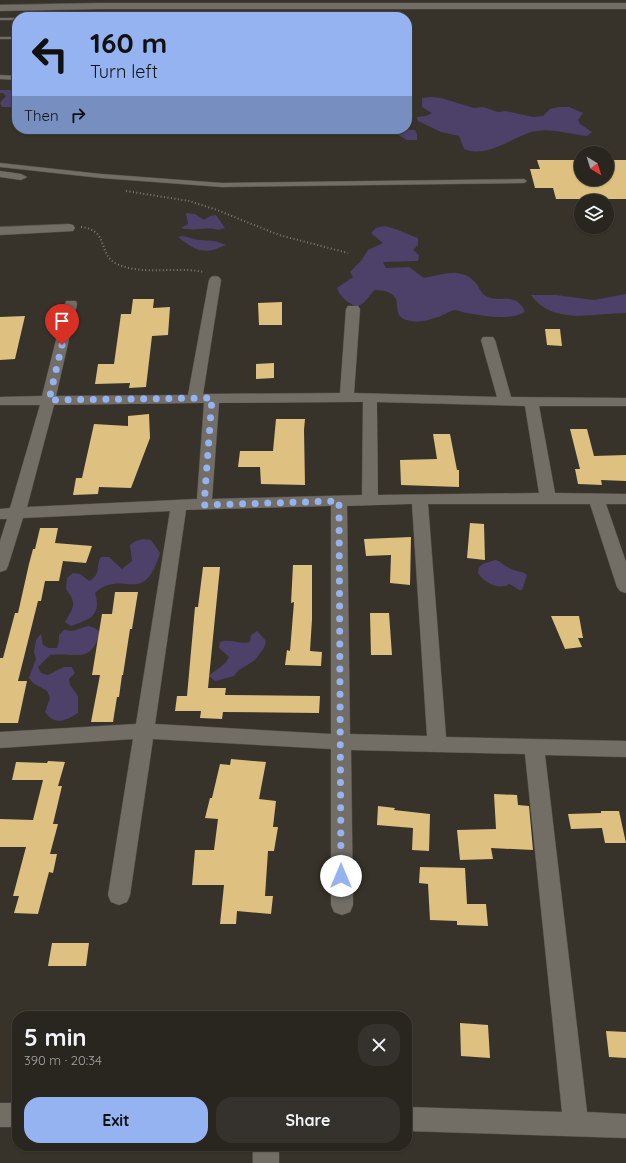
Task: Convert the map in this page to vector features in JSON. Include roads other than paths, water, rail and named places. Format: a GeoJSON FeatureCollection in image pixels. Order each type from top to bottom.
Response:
{"type":"FeatureCollection","features":[{"type":"Feature","properties":{"kind":"street"},"geometry":{"type":"LineString","coordinates":[[0,8],[100,3],[523,3],[626,6]]}},
{"type":"Feature","properties":{"kind":"street"},"geometry":{"type":"LineString","coordinates":[[0,174],[21,177]]}},
{"type":"Feature","properties":{"kind":"street"},"geometry":{"type":"LineString","coordinates":[[0,230],[69,228]]}},
{"type":"Feature","properties":{"kind":"street"},"geometry":{"type":"LineString","coordinates":[[195,398],[216,280]]}},
{"type":"Feature","properties":{"kind":"street"},"geometry":{"type":"LineString","coordinates":[[0,566],[18,513],[49,400],[71,304]]}},
{"type":"Feature","properties":{"kind":"street"},"geometry":{"type":"LineString","coordinates":[[347,397],[353,309]]}},
{"type":"Feature","properties":{"kind":"street"},"geometry":{"type":"LineString","coordinates":[[488,340],[505,401]]}},
{"type":"Feature","properties":{"kind":"street"},"geometry":{"type":"LineString","coordinates":[[0,401],[370,397],[530,402],[626,402]]}},
{"type":"Feature","properties":{"kind":"street"},"geometry":{"type":"LineString","coordinates":[[370,397],[370,501]]}},
{"type":"Feature","properties":{"kind":"street"},"geometry":{"type":"LineString","coordinates":[[204,505],[212,398]]}},
{"type":"Feature","properties":{"kind":"street"},"geometry":{"type":"LineString","coordinates":[[530,402],[548,498]]}},
{"type":"Feature","properties":{"kind":"street"},"geometry":{"type":"LineString","coordinates":[[420,499],[437,745]]}},
{"type":"Feature","properties":{"kind":"street"},"geometry":{"type":"LineString","coordinates":[[0,514],[179,505],[420,499],[626,499]]}},
{"type":"Feature","properties":{"kind":"street"},"geometry":{"type":"LineString","coordinates":[[596,499],[626,587]]}},
{"type":"Feature","properties":{"kind":"street"},"geometry":{"type":"LineString","coordinates":[[339,501],[342,905]]}},
{"type":"Feature","properties":{"kind":"street"},"geometry":{"type":"LineString","coordinates":[[119,895],[179,505]]}},
{"type":"Feature","properties":{"kind":"street"},"geometry":{"type":"LineString","coordinates":[[0,740],[144,732],[340,742],[534,748],[626,749]]}},
{"type":"Feature","properties":{"kind":"street"},"geometry":{"type":"LineString","coordinates":[[534,748],[576,1124]]}},
{"type":"Feature","properties":{"kind":"street"},"geometry":{"type":"LineString","coordinates":[[0,1115],[12,1115]]}},
{"type":"Feature","properties":{"kind":"street"},"geometry":{"type":"LineString","coordinates":[[412,1119],[626,1126]]}},
{"type":"Feature","properties":{"kind":"street"},"geometry":{"type":"LineString","coordinates":[[266,1151],[266,1163]]}},
{"type":"Feature","properties":{"kind":"lane"},"geometry":{"type":"LineString","coordinates":[[0,19],[12,19]]}},
{"type":"Feature","properties":{"kind":"lane"},"geometry":{"type":"LineString","coordinates":[[0,38],[12,38]]}},
{"type":"Feature","properties":{"kind":"lane"},"geometry":{"type":"LineString","coordinates":[[0,77],[12,78]]}},
{"type":"Feature","properties":{"kind":"lane"},"geometry":{"type":"LineString","coordinates":[[0,165],[101,176],[222,185],[524,181]]}}]}
